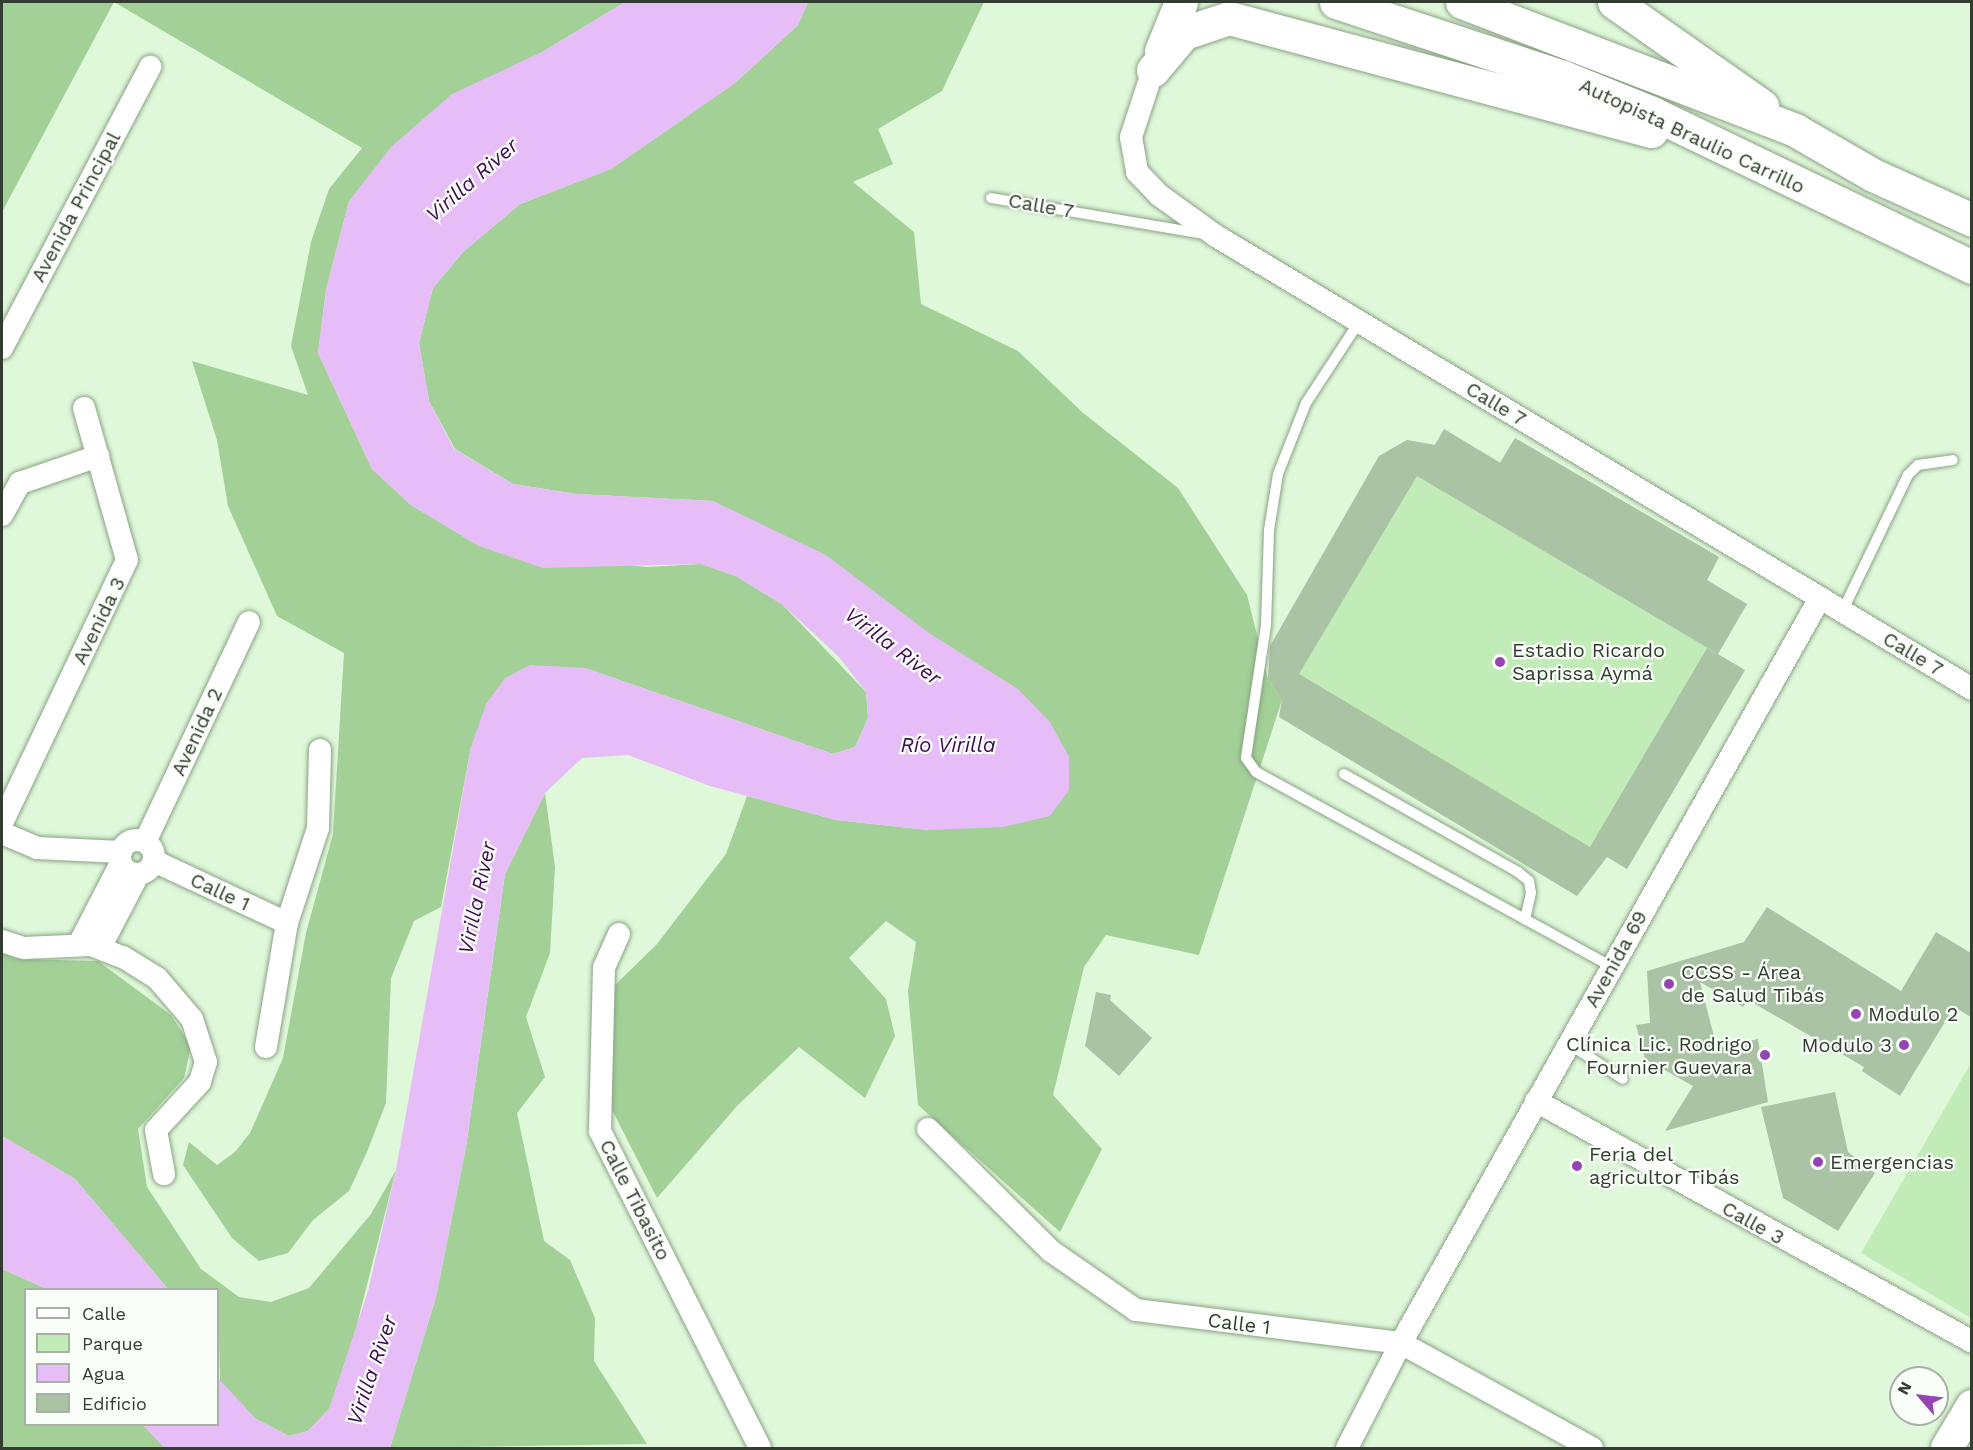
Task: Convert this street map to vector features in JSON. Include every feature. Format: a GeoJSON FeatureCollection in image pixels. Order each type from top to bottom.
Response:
{"type":"FeatureCollection","features":[{"type":"Feature","properties":{"kind":"highway"},"geometry":{"type":"LineString","coordinates":[[1153,70],[1182,2]]}},
{"type":"Feature","properties":{"kind":"highway","name":"Autopista Braulio Carrillo"},"geometry":{"type":"LineString","coordinates":[[1336,2],[1563,77],[1734,153],[1971,267]]}},
{"type":"Feature","properties":{"kind":"highway","name":"Autopista Braulio Carrillo"},"geometry":{"type":"LineString","coordinates":[[1462,2],[1796,130],[1873,175],[1971,220]]}},
{"type":"Feature","properties":{"kind":"highway"},"geometry":{"type":"LineString","coordinates":[[1614,2],[1796,130]]}},
{"type":"Feature","properties":{"kind":"highway"},"geometry":{"type":"LineString","coordinates":[[1153,70],[1184,33],[1224,10],[1734,153]]}},
{"type":"Feature","properties":{"kind":"street","name":"Avenida Principal"},"geometry":{"type":"LineString","coordinates":[[2,348],[150,67]]}},
{"type":"Feature","properties":{"kind":"street"},"geometry":{"type":"LineString","coordinates":[[1153,70],[1131,138],[1137,172],[1216,236]]}},
{"type":"Feature","properties":{"kind":"street","name":"Calle 7"},"geometry":{"type":"LineString","coordinates":[[1216,236],[1971,689]]}},
{"type":"Feature","properties":{"kind":"street","name":"Avenida 3"},"geometry":{"type":"LineString","coordinates":[[2,823],[127,560],[84,408]]}},
{"type":"Feature","properties":{"kind":"street"},"geometry":{"type":"LineString","coordinates":[[2,515],[20,483],[98,456]]}},
{"type":"Feature","properties":{"kind":"street","name":"Avenida 69"},"geometry":{"type":"LineString","coordinates":[[1347,1449],[1401,1343],[1820,598]]}},
{"type":"Feature","properties":{"kind":"street","name":"Avenida 2"},"geometry":{"type":"LineString","coordinates":[[90,946],[136,858],[249,622]]}},
{"type":"Feature","properties":{"kind":"street"},"geometry":{"type":"LineString","coordinates":[[266,1047],[287,923],[318,828],[320,750]]}},
{"type":"Feature","properties":{"kind":"street","name":"Calle 1"},"geometry":{"type":"LineString","coordinates":[[2,833],[37,848],[136,858],[287,923]]}},
{"type":"Feature","properties":{"kind":"street","name":"Calle Tibasito"},"geometry":{"type":"LineString","coordinates":[[619,934],[604,967],[597,1077],[600,1131],[760,1449]]}},
{"type":"Feature","properties":{"kind":"street"},"geometry":{"type":"LineString","coordinates":[[2,941],[24,948],[90,946],[157,978],[192,1019],[205,1044],[200,1082],[156,1130],[164,1174]]}},
{"type":"Feature","properties":{"kind":"street","name":"Calle 3"},"geometry":{"type":"LineString","coordinates":[[1536,1101],[1971,1342]]}},
{"type":"Feature","properties":{"kind":"street","name":"Calle 1"},"geometry":{"type":"LineString","coordinates":[[928,1130],[1051,1251],[1136,1310],[1401,1343],[1592,1449]]}},
{"type":"Feature","properties":{"kind":"street"},"geometry":{"type":"LineString","coordinates":[[1947,1449],[1971,1406]]}},
{"type":"Feature","properties":{"kind":"lane","name":"Calle 7"},"geometry":{"type":"LineString","coordinates":[[991,198],[1216,236]]}},
{"type":"Feature","properties":{"kind":"lane"},"geometry":{"type":"LineString","coordinates":[[1359,322],[1306,403],[1278,474],[1269,530],[1266,625],[1246,758],[1256,772],[1612,967]]}},
{"type":"Feature","properties":{"kind":"lane"},"geometry":{"type":"LineString","coordinates":[[1842,612],[1908,475],[1918,465],[1953,460]]}},
{"type":"Feature","properties":{"kind":"lane"},"geometry":{"type":"LineString","coordinates":[[1344,774],[1518,872],[1529,881],[1531,893],[1525,919]]}},
{"type":"Feature","properties":{"kind":"lane"},"geometry":{"type":"LineString","coordinates":[[1569,1044],[1623,1079]]}},
{"type":"Feature","properties":{"kind":"green space"},"geometry":{"type":"Polygon","coordinates":[[[2,2],[114,2],[2,212],[2,2]]]}},
{"type":"Feature","properties":{"kind":"green space"},"geometry":{"type":"Polygon","coordinates":[[[114,2],[625,2],[544,51],[349,201],[326,290],[318,353],[372,469],[411,505],[479,546],[646,567],[701,564],[736,576],[783,605],[866,692],[868,718],[855,747],[833,754],[585,668],[471,747],[441,907],[414,921],[391,978],[386,1103],[367,1152],[349,1191],[313,1220],[288,1253],[259,1261],[232,1238],[183,1165],[189,1142],[217,1165],[235,1152],[250,1133],[283,1058],[306,933],[333,834],[344,653],[277,616],[228,506],[217,440],[192,361],[308,395],[291,346],[311,242],[329,189],[362,148],[114,2]]]}},
{"type":"Feature","properties":{"kind":"green space"},"geometry":{"type":"Polygon","coordinates":[[[808,2],[984,2],[942,91],[878,129],[893,164],[853,182],[914,232],[921,304],[1018,351],[1082,412],[1178,488],[1247,595],[1268,679],[1282,700],[1199,955],[1106,935],[1084,967],[1053,1095],[1102,1149],[1060,1232],[918,1105],[908,991],[916,942],[886,921],[849,958],[886,999],[895,1036],[865,1098],[799,1047],[737,1106],[657,1198],[607,1100],[613,987],[657,944],[726,854],[747,796],[836,820],[928,830],[1019,690],[713,501],[576,494],[513,484],[455,449],[429,401],[419,343],[433,288],[463,252],[520,204],[611,169],[735,83],[798,25],[808,2]]]}},
{"type":"Feature","properties":{"kind":"green space","name":"Estadio Ricardo Saprissa Aymá"},"geometry":{"type":"Polygon","coordinates":[[[1444,429],[1500,462],[1515,438],[1719,557],[1707,580],[1747,604],[1718,654],[1745,670],[1627,869],[1607,857],[1577,896],[1279,717],[1282,700],[1268,679],[1270,647],[1379,456],[1407,440],[1435,445],[1444,429]]]}},
{"type":"Feature","properties":{"kind":"green space"},"geometry":{"type":"Polygon","coordinates":[[[545,793],[555,867],[550,953],[526,1017],[545,1077],[517,1113],[544,1241],[570,1260],[595,1318],[594,1361],[647,1444],[390,1448],[436,1297],[466,1147],[505,874],[545,793]]]}},
{"type":"Feature","properties":{"kind":"green space"},"geometry":{"type":"Polygon","coordinates":[[[2,953],[16,959],[98,961],[171,1015],[191,1046],[184,1078],[138,1129],[147,1187],[201,1269],[239,1297],[271,1302],[309,1288],[371,1214],[396,1170],[346,1368],[329,1409],[308,1431],[289,1436],[256,1419],[220,1384],[219,1288],[167,1288],[75,1179],[2,1136],[2,953]]]}},
{"type":"Feature","properties":{"kind":"green space"},"geometry":{"type":"Polygon","coordinates":[[[1971,1063],[1971,1318],[1861,1253],[1971,1063]]]}},
{"type":"Feature","properties":{"kind":"green space"},"geometry":{"type":"Polygon","coordinates":[[[2,1269],[45,1288],[24,1288],[24,1426],[144,1426],[165,1448],[2,1448],[2,1269]]]}},
{"type":"Feature","properties":{"kind":"water","name":"Río Virilla"},"geometry":{"type":"Polygon","coordinates":[[[625,2],[808,2],[798,25],[735,83],[611,169],[520,204],[463,252],[433,288],[419,343],[429,401],[454,449],[513,484],[576,494],[713,501],[826,555],[929,633],[1019,690],[1050,722],[1069,757],[1069,790],[1050,816],[1003,827],[928,830],[836,820],[710,786],[628,755],[582,758],[545,793],[505,874],[466,1147],[436,1297],[390,1448],[165,1448],[144,1426],[219,1426],[219,1379],[256,1419],[289,1436],[308,1431],[329,1409],[368,1291],[396,1170],[471,747],[486,704],[505,678],[530,665],[585,668],[833,754],[855,747],[868,718],[866,692],[839,657],[783,605],[736,576],[700,564],[543,568],[479,546],[411,505],[372,469],[318,353],[326,290],[349,201],[391,147],[452,94],[544,51],[625,2]]]}},
{"type":"Feature","properties":{"kind":"water"},"geometry":{"type":"Polygon","coordinates":[[[2,1136],[75,1179],[167,1288],[45,1288],[2,1269],[2,1136]]]}},
{"type":"Feature","properties":{"kind":"building"},"geometry":{"type":"Polygon","coordinates":[[[1444,429],[1500,463],[1515,438],[1719,557],[1707,580],[1747,604],[1718,654],[1417,476],[1299,674],[1590,847],[1707,648],[1745,670],[1627,869],[1607,857],[1577,896],[1279,717],[1282,700],[1268,679],[1270,646],[1379,456],[1407,440],[1435,445],[1444,429]]]}},
{"type":"Feature","properties":{"kind":"building"},"geometry":{"type":"Polygon","coordinates":[[[1767,907],[1901,991],[1936,932],[1971,953],[1971,1017],[1954,1007],[1900,1096],[1862,1071],[1864,1067],[1748,1000],[1743,1007],[1700,982],[1717,1048],[1758,1039],[1768,1102],[1665,1131],[1693,1086],[1645,1059],[1636,1025],[1650,1023],[1647,971],[1744,942],[1767,907]]]}},
{"type":"Feature","properties":{"kind":"building"},"geometry":{"type":"Polygon","coordinates":[[[1096,992],[1111,995],[1110,1000],[1152,1038],[1119,1076],[1085,1046],[1096,992]]]}},
{"type":"Feature","properties":{"kind":"building","name":"Emergencias"},"geometry":{"type":"Polygon","coordinates":[[[1835,1092],[1848,1152],[1875,1173],[1838,1231],[1783,1198],[1761,1107],[1835,1092]]]}},
{"type":"Feature","properties":{"kind":"place","name":"Estadio Ricardo Saprissa Aymá"},"geometry":{"type":"Point","coordinates":[1500,662]}},
{"type":"Feature","properties":{"kind":"place","name":"CCSS - Área de Salud Tibás"},"geometry":{"type":"Point","coordinates":[1669,984]}},
{"type":"Feature","properties":{"kind":"place","name":"Modulo 2"},"geometry":{"type":"Point","coordinates":[1856,1014]}},
{"type":"Feature","properties":{"kind":"place","name":"Modulo 3"},"geometry":{"type":"Point","coordinates":[1904,1045]}},
{"type":"Feature","properties":{"kind":"place","name":"Clínica Lic. Rodrigo Fournier Guevara"},"geometry":{"type":"Point","coordinates":[1765,1055]}},
{"type":"Feature","properties":{"kind":"place","name":"Emergencias"},"geometry":{"type":"Point","coordinates":[1818,1162]}},
{"type":"Feature","properties":{"kind":"place","name":"Feria del agricultor Tibás"},"geometry":{"type":"Point","coordinates":[1577,1166]}},
{"type":"Feature","properties":{"kind":"water label","name":"Virilla River"},"geometry":{"type":"Point","coordinates":[472,180]}},
{"type":"Feature","properties":{"kind":"water label","name":"Virilla River"},"geometry":{"type":"Point","coordinates":[893,646]}},
{"type":"Feature","properties":{"kind":"water label","name":"Virilla River"},"geometry":{"type":"Point","coordinates":[477,898]}},
{"type":"Feature","properties":{"kind":"water label","name":"Virilla River"},"geometry":{"type":"Point","coordinates":[372,1370]}}]}
